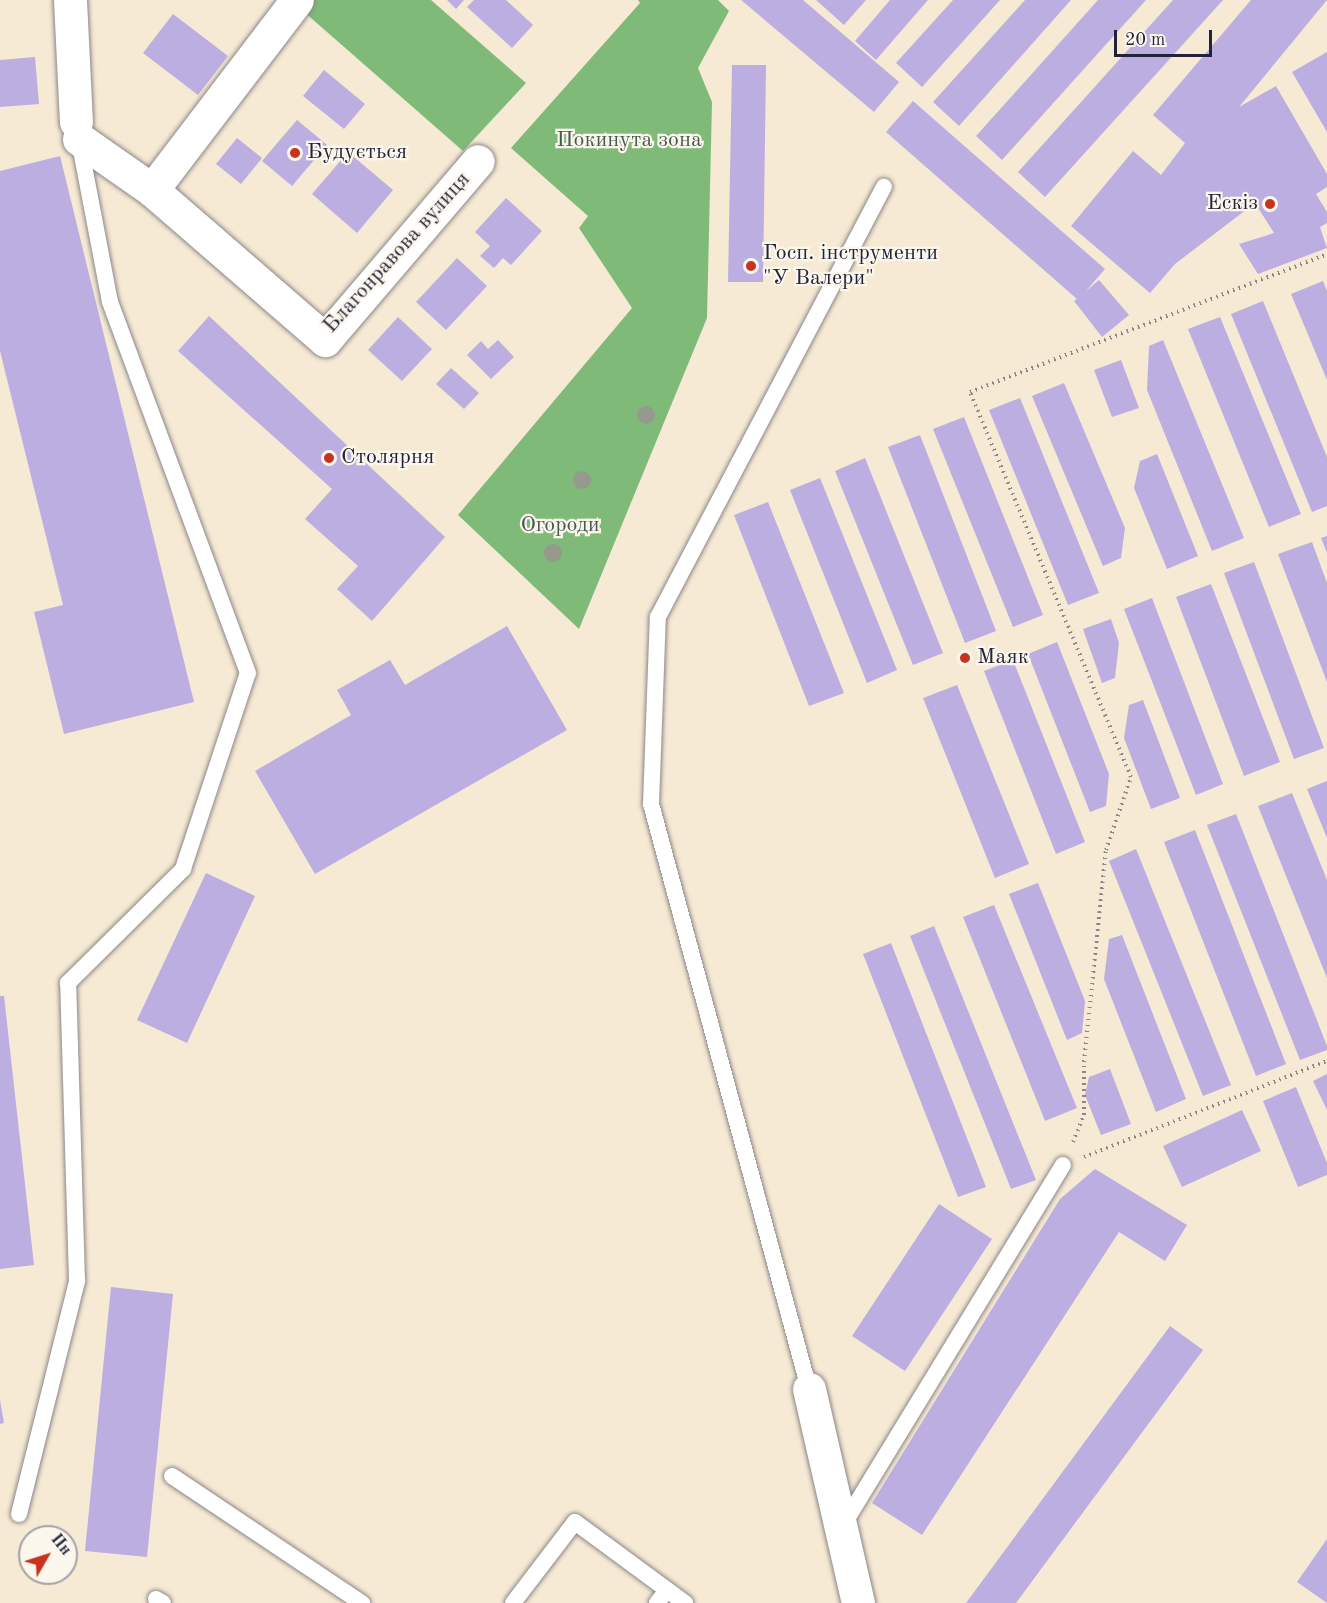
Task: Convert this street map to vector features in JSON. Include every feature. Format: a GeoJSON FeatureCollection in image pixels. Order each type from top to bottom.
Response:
{"type":"FeatureCollection","features":[{"type":"Feature","properties":{"kind":"street"},"geometry":{"type":"LineString","coordinates":[[70,0],[77,131]]}},
{"type":"Feature","properties":{"kind":"street"},"geometry":{"type":"LineString","coordinates":[[152,190],[297,0]]}},
{"type":"Feature","properties":{"kind":"street","name":"Благонравова вулиця"},"geometry":{"type":"LineString","coordinates":[[77,131],[152,190],[325,340],[478,161]]}},
{"type":"Feature","properties":{"kind":"street"},"geometry":{"type":"LineString","coordinates":[[809,1389],[858,1603]]}},
{"type":"Feature","properties":{"kind":"lane"},"geometry":{"type":"LineString","coordinates":[[19,1514],[77,1281],[68,983],[183,869],[248,673],[110,302],[77,131]]}},
{"type":"Feature","properties":{"kind":"lane"},"geometry":{"type":"LineString","coordinates":[[809,1389],[651,804],[658,618],[884,187]]}},
{"type":"Feature","properties":{"kind":"lane"},"geometry":{"type":"LineString","coordinates":[[842,1528],[1063,1165]]}},
{"type":"Feature","properties":{"kind":"lane"},"geometry":{"type":"LineString","coordinates":[[172,1476],[362,1603]]}},
{"type":"Feature","properties":{"kind":"lane"},"geometry":{"type":"LineString","coordinates":[[513,1603],[575,1522],[662,1596],[685,1603]]}},
{"type":"Feature","properties":{"kind":"path"},"geometry":{"type":"LineString","coordinates":[[1063,1165],[1084,1115],[1084,1062],[1106,850],[1131,777],[970,392],[1327,254]]}},
{"type":"Feature","properties":{"kind":"path"},"geometry":{"type":"LineString","coordinates":[[1063,1165],[1327,1061]]}},
{"type":"Feature","properties":{"kind":"green space","name":"Покинута зона"},"geometry":{"type":"Polygon","coordinates":[[[312,0],[431,0],[526,83],[463,151],[303,11],[312,0]]]}},
{"type":"Feature","properties":{"kind":"green space","name":"Покинута зона"},"geometry":{"type":"Polygon","coordinates":[[[638,0],[718,0],[729,11],[698,68],[712,102],[707,318],[579,629],[458,515],[632,308],[579,228],[588,216],[511,148],[640,3],[638,0]]]}},
{"type":"Feature","properties":{"kind":"building"},"geometry":{"type":"Polygon","coordinates":[[[447,0],[464,0],[456,9],[447,0]]]}},
{"type":"Feature","properties":{"kind":"building"},"geometry":{"type":"Polygon","coordinates":[[[474,0],[506,0],[533,25],[512,48],[467,7],[474,0]]]}},
{"type":"Feature","properties":{"kind":"building"},"geometry":{"type":"Polygon","coordinates":[[[741,0],[803,0],[899,82],[874,112],[741,0]]]}},
{"type":"Feature","properties":{"kind":"building"},"geometry":{"type":"Polygon","coordinates":[[[816,0],[866,0],[844,25],[816,0]]]}},
{"type":"Feature","properties":{"kind":"building"},"geometry":{"type":"Polygon","coordinates":[[[890,0],[928,0],[876,60],[855,41],[890,0]]]}},
{"type":"Feature","properties":{"kind":"building"},"geometry":{"type":"Polygon","coordinates":[[[953,0],[1000,0],[922,87],[896,63],[953,0]]]}},
{"type":"Feature","properties":{"kind":"building"},"geometry":{"type":"Polygon","coordinates":[[[1025,0],[1071,0],[959,126],[933,102],[1025,0]]]}},
{"type":"Feature","properties":{"kind":"building"},"geometry":{"type":"Polygon","coordinates":[[[1098,0],[1146,0],[1002,160],[976,136],[1098,0]]]}},
{"type":"Feature","properties":{"kind":"building"},"geometry":{"type":"Polygon","coordinates":[[[1173,0],[1223,0],[1045,197],[1018,172],[1173,0]]]}},
{"type":"Feature","properties":{"kind":"building"},"geometry":{"type":"Polygon","coordinates":[[[1251,0],[1327,0],[1239,107],[1276,86],[1327,174],[1327,187],[1316,194],[1327,212],[1327,223],[1320,227],[1327,248],[1258,274],[1239,244],[1274,233],[1255,203],[1175,264],[1150,293],[1071,226],[1133,151],[1161,175],[1185,143],[1153,115],[1251,0]]]}},
{"type":"Feature","properties":{"kind":"building"},"geometry":{"type":"Polygon","coordinates":[[[173,14],[228,56],[198,95],[143,53],[173,14]]]}},
{"type":"Feature","properties":{"kind":"building"},"geometry":{"type":"Polygon","coordinates":[[[1327,52],[1327,132],[1292,72],[1327,52]]]}},
{"type":"Feature","properties":{"kind":"building"},"geometry":{"type":"Polygon","coordinates":[[[35,57],[39,104],[0,107],[0,60],[35,57]]]}},
{"type":"Feature","properties":{"kind":"building"},"geometry":{"type":"Polygon","coordinates":[[[732,65],[766,65],[763,282],[728,282],[732,65]]]}},
{"type":"Feature","properties":{"kind":"building"},"geometry":{"type":"Polygon","coordinates":[[[324,70],[365,104],[344,129],[303,96],[324,70]]]}},
{"type":"Feature","properties":{"kind":"building"},"geometry":{"type":"Polygon","coordinates":[[[913,101],[1105,269],[1086,291],[1099,280],[1129,315],[1102,337],[1074,301],[1077,299],[886,132],[913,101]]]}},
{"type":"Feature","properties":{"kind":"building","name":"Будується"},"geometry":{"type":"Polygon","coordinates":[[[297,120],[327,145],[292,186],[262,161],[297,120]]]}},
{"type":"Feature","properties":{"kind":"building"},"geometry":{"type":"Polygon","coordinates":[[[237,138],[262,158],[241,184],[216,164],[237,138]]]}},
{"type":"Feature","properties":{"kind":"building"},"geometry":{"type":"Polygon","coordinates":[[[348,152],[393,190],[357,233],[312,194],[348,152]]]}},
{"type":"Feature","properties":{"kind":"building"},"geometry":{"type":"Polygon","coordinates":[[[60,156],[194,702],[64,734],[34,612],[63,605],[0,351],[0,171],[60,156]]]}},
{"type":"Feature","properties":{"kind":"building"},"geometry":{"type":"Polygon","coordinates":[[[506,198],[542,231],[511,265],[503,258],[494,268],[480,256],[490,246],[475,232],[506,198]]]}},
{"type":"Feature","properties":{"kind":"building"},"geometry":{"type":"Polygon","coordinates":[[[457,258],[487,286],[446,330],[416,302],[457,258]]]}},
{"type":"Feature","properties":{"kind":"building"},"geometry":{"type":"Polygon","coordinates":[[[1323,281],[1327,291],[1327,380],[1291,294],[1323,281]]]}},
{"type":"Feature","properties":{"kind":"building"},"geometry":{"type":"Polygon","coordinates":[[[1263,301],[1327,457],[1327,506],[1312,512],[1231,314],[1263,301]]]}},
{"type":"Feature","properties":{"kind":"building","name":"Столярня"},"geometry":{"type":"Polygon","coordinates":[[[209,316],[445,537],[372,621],[337,589],[358,566],[305,519],[332,489],[178,351],[209,316]]]}},
{"type":"Feature","properties":{"kind":"building"},"geometry":{"type":"Polygon","coordinates":[[[398,317],[432,349],[402,381],[368,350],[398,317]]]}},
{"type":"Feature","properties":{"kind":"building"},"geometry":{"type":"Polygon","coordinates":[[[1220,317],[1301,514],[1269,527],[1188,329],[1220,317]]]}},
{"type":"Feature","properties":{"kind":"building"},"geometry":{"type":"Polygon","coordinates":[[[498,340],[514,357],[491,379],[467,355],[481,341],[488,349],[498,340]]]}},
{"type":"Feature","properties":{"kind":"building"},"geometry":{"type":"Polygon","coordinates":[[[1163,340],[1244,538],[1212,551],[1147,390],[1149,346],[1163,340]]]}},
{"type":"Feature","properties":{"kind":"building"},"geometry":{"type":"Polygon","coordinates":[[[1121,360],[1139,408],[1112,417],[1094,370],[1121,360]]]}},
{"type":"Feature","properties":{"kind":"building"},"geometry":{"type":"Polygon","coordinates":[[[451,368],[479,393],[464,409],[436,384],[451,368]]]}},
{"type":"Feature","properties":{"kind":"building"},"geometry":{"type":"Polygon","coordinates":[[[1064,383],[1125,528],[1121,558],[1103,566],[1032,396],[1064,383]]]}},
{"type":"Feature","properties":{"kind":"building"},"geometry":{"type":"Polygon","coordinates":[[[1020,398],[1099,593],[1068,605],[989,410],[1020,398]]]}},
{"type":"Feature","properties":{"kind":"building"},"geometry":{"type":"Polygon","coordinates":[[[964,417],[1043,615],[1013,627],[933,429],[964,417]]]}},
{"type":"Feature","properties":{"kind":"building"},"geometry":{"type":"Polygon","coordinates":[[[920,435],[996,631],[965,643],[888,447],[920,435]]]}},
{"type":"Feature","properties":{"kind":"building"},"geometry":{"type":"Polygon","coordinates":[[[1157,454],[1198,556],[1167,569],[1134,488],[1140,461],[1157,454]]]}},
{"type":"Feature","properties":{"kind":"building"},"geometry":{"type":"Polygon","coordinates":[[[865,458],[943,653],[913,665],[835,471],[865,458]]]}},
{"type":"Feature","properties":{"kind":"building"},"geometry":{"type":"Polygon","coordinates":[[[820,478],[897,670],[867,683],[790,490],[820,478]]]}},
{"type":"Feature","properties":{"kind":"building"},"geometry":{"type":"Polygon","coordinates":[[[768,502],[844,693],[809,706],[734,515],[768,502]]]}},
{"type":"Feature","properties":{"kind":"building"},"geometry":{"type":"Polygon","coordinates":[[[1327,536],[1327,553],[1321,538],[1327,536]]]}},
{"type":"Feature","properties":{"kind":"building"},"geometry":{"type":"Polygon","coordinates":[[[1312,542],[1327,583],[1327,682],[1278,554],[1312,542]]]}},
{"type":"Feature","properties":{"kind":"building"},"geometry":{"type":"Polygon","coordinates":[[[1254,562],[1324,748],[1294,759],[1224,573],[1254,562]]]}},
{"type":"Feature","properties":{"kind":"building"},"geometry":{"type":"Polygon","coordinates":[[[1211,584],[1280,762],[1244,776],[1176,597],[1211,584]]]}},
{"type":"Feature","properties":{"kind":"building"},"geometry":{"type":"Polygon","coordinates":[[[1152,598],[1223,784],[1196,795],[1124,609],[1152,598]]]}},
{"type":"Feature","properties":{"kind":"building"},"geometry":{"type":"Polygon","coordinates":[[[1111,619],[1119,643],[1115,678],[1102,683],[1083,629],[1111,619]]]}},
{"type":"Feature","properties":{"kind":"building"},"geometry":{"type":"Polygon","coordinates":[[[507,626],[567,730],[315,874],[255,771],[351,715],[337,690],[390,660],[405,685],[507,626]]]}},
{"type":"Feature","properties":{"kind":"building"},"geometry":{"type":"Polygon","coordinates":[[[1057,642],[1109,774],[1106,806],[1090,812],[1028,654],[1057,642]]]}},
{"type":"Feature","properties":{"kind":"building"},"geometry":{"type":"Polygon","coordinates":[[[1013,660],[1085,842],[1056,854],[984,671],[1013,660]]]}},
{"type":"Feature","properties":{"kind":"building"},"geometry":{"type":"Polygon","coordinates":[[[957,685],[1029,864],[995,878],[923,698],[957,685]]]}},
{"type":"Feature","properties":{"kind":"building"},"geometry":{"type":"Polygon","coordinates":[[[1143,700],[1180,798],[1151,809],[1124,738],[1129,705],[1143,700]]]}},
{"type":"Feature","properties":{"kind":"building"},"geometry":{"type":"Polygon","coordinates":[[[1327,781],[1327,838],[1307,789],[1327,781]]]}},
{"type":"Feature","properties":{"kind":"building"},"geometry":{"type":"Polygon","coordinates":[[[1292,793],[1327,880],[1327,978],[1258,806],[1292,793]]]}},
{"type":"Feature","properties":{"kind":"building"},"geometry":{"type":"Polygon","coordinates":[[[1236,814],[1327,1046],[1327,1050],[1300,1060],[1207,825],[1236,814]]]}},
{"type":"Feature","properties":{"kind":"building"},"geometry":{"type":"Polygon","coordinates":[[[1195,830],[1286,1064],[1256,1076],[1164,842],[1195,830]]]}},
{"type":"Feature","properties":{"kind":"building"},"geometry":{"type":"Polygon","coordinates":[[[1136,849],[1231,1085],[1203,1096],[1109,861],[1136,849]]]}},
{"type":"Feature","properties":{"kind":"building"},"geometry":{"type":"Polygon","coordinates":[[[206,873],[255,896],[187,1043],[137,1020],[206,873]]]}},
{"type":"Feature","properties":{"kind":"building"},"geometry":{"type":"Polygon","coordinates":[[[1038,883],[1085,1001],[1082,1033],[1067,1040],[1009,894],[1038,883]]]}},
{"type":"Feature","properties":{"kind":"building"},"geometry":{"type":"Polygon","coordinates":[[[994,905],[1077,1108],[1045,1121],[963,917],[994,905]]]}},
{"type":"Feature","properties":{"kind":"building"},"geometry":{"type":"Polygon","coordinates":[[[934,926],[1036,1180],[1011,1189],[910,936],[934,926]]]}},
{"type":"Feature","properties":{"kind":"building"},"geometry":{"type":"Polygon","coordinates":[[[1122,935],[1186,1099],[1156,1112],[1104,979],[1109,939],[1122,935]]]}},
{"type":"Feature","properties":{"kind":"building"},"geometry":{"type":"Polygon","coordinates":[[[891,943],[986,1187],[958,1197],[863,954],[891,943]]]}},
{"type":"Feature","properties":{"kind":"building"},"geometry":{"type":"Polygon","coordinates":[[[0,996],[4,996],[34,1265],[0,1269],[0,996]]]}},
{"type":"Feature","properties":{"kind":"building"},"geometry":{"type":"Polygon","coordinates":[[[1110,1069],[1131,1124],[1101,1135],[1085,1095],[1089,1077],[1110,1069]]]}},
{"type":"Feature","properties":{"kind":"building"},"geometry":{"type":"Polygon","coordinates":[[[1327,1074],[1327,1110],[1313,1081],[1327,1074]]]}},
{"type":"Feature","properties":{"kind":"building"},"geometry":{"type":"Polygon","coordinates":[[[1296,1087],[1327,1163],[1327,1175],[1298,1187],[1263,1101],[1296,1087]]]}},
{"type":"Feature","properties":{"kind":"building"},"geometry":{"type":"Polygon","coordinates":[[[1242,1110],[1261,1151],[1182,1187],[1163,1146],[1242,1110]]]}},
{"type":"Feature","properties":{"kind":"building"},"geometry":{"type":"Polygon","coordinates":[[[1095,1169],[1187,1225],[1165,1261],[1119,1232],[922,1535],[872,1503],[1060,1199],[1095,1169]]]}},
{"type":"Feature","properties":{"kind":"building"},"geometry":{"type":"Polygon","coordinates":[[[939,1204],[992,1239],[905,1371],[852,1336],[939,1204]]]}},
{"type":"Feature","properties":{"kind":"building"},"geometry":{"type":"Polygon","coordinates":[[[111,1287],[173,1294],[147,1557],[85,1551],[111,1287]]]}},
{"type":"Feature","properties":{"kind":"building"},"geometry":{"type":"Polygon","coordinates":[[[1170,1326],[1203,1350],[1016,1603],[966,1603],[1170,1326]]]}},
{"type":"Feature","properties":{"kind":"building"},"geometry":{"type":"Polygon","coordinates":[[[0,1400],[4,1423],[0,1424],[0,1400]]]}},
{"type":"Feature","properties":{"kind":"building"},"geometry":{"type":"Polygon","coordinates":[[[1327,1539],[1327,1603],[1297,1582],[1327,1539]]]}},
{"type":"Feature","properties":{"kind":"place","name":"Будується"},"geometry":{"type":"Point","coordinates":[295,153]}},
{"type":"Feature","properties":{"kind":"place","name":"Ескіз"},"geometry":{"type":"Point","coordinates":[1270,204]}},
{"type":"Feature","properties":{"kind":"place","name":"Госп. інструменти \"У Валери\""},"geometry":{"type":"Point","coordinates":[751,266]}},
{"type":"Feature","properties":{"kind":"place","name":"Столярня"},"geometry":{"type":"Point","coordinates":[329,458]}},
{"type":"Feature","properties":{"kind":"place","name":"Маяк"},"geometry":{"type":"Point","coordinates":[965,658]}},
{"type":"Feature","properties":{"kind":"park label","name":"Огороди"},"geometry":{"type":"Point","coordinates":[560,526]}}]}
